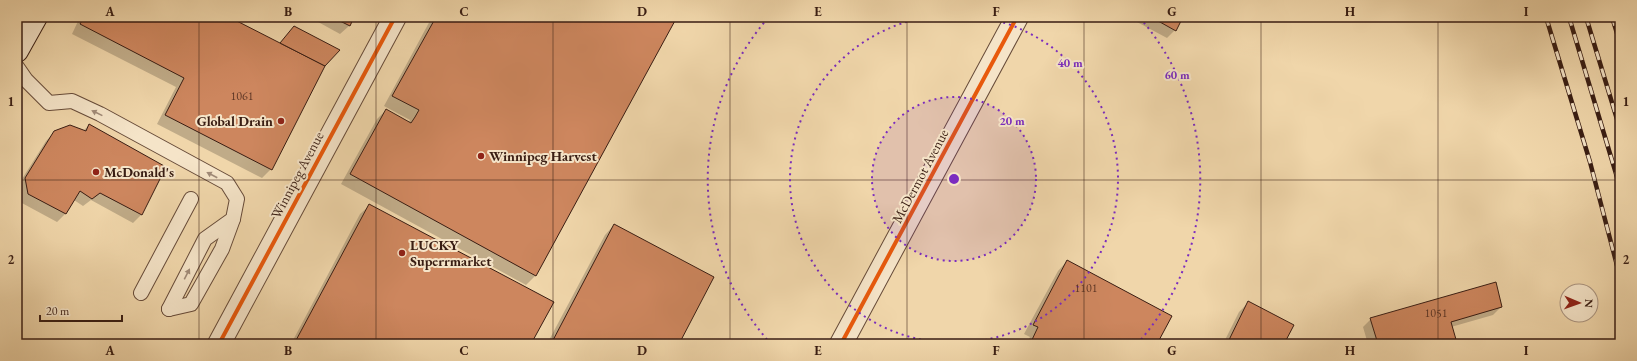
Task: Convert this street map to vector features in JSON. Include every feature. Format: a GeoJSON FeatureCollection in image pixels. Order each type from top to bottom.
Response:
{"type":"FeatureCollection","features":[{"type":"Feature","properties":{"kind":"street"},"geometry":{"type":"LineString","coordinates":[[17,51],[36,17]]}},
{"type":"Feature","properties":{"kind":"street","name":"Winnipeg Avenue"},"geometry":{"type":"LineString","coordinates":[[219,344],[395,17]]}},
{"type":"Feature","properties":{"kind":"street","name":"McDermot Avenue"},"geometry":{"type":"LineString","coordinates":[[841,344],[1018,17]]}},
{"type":"Feature","properties":{"kind":"lane"},"geometry":{"type":"LineString","coordinates":[[17,67],[26,80],[49,103],[72,102],[106,118],[227,183],[237,199],[233,219],[206,239],[169,309]]}},
{"type":"Feature","properties":{"kind":"lane"},"geometry":{"type":"LineString","coordinates":[[141,293],[191,199]]}},
{"type":"Feature","properties":{"kind":"building"},"geometry":{"type":"Polygon","coordinates":[[[84,17],[229,17],[325,66],[272,170],[165,115],[184,78],[80,24],[84,17]]]}},
{"type":"Feature","properties":{"kind":"building"},"geometry":{"type":"Polygon","coordinates":[[[332,17],[354,17],[350,26],[332,17]]]}},
{"type":"Feature","properties":{"kind":"building","name":"Winnipeg Harvest"},"geometry":{"type":"Polygon","coordinates":[[[436,17],[677,17],[536,276],[350,174],[386,109],[411,123],[419,110],[392,96],[436,17]]]}},
{"type":"Feature","properties":{"kind":"building"},"geometry":{"type":"Polygon","coordinates":[[[1151,17],[1183,17],[1176,31],[1151,17]]]}},
{"type":"Feature","properties":{"kind":"building"},"geometry":{"type":"Polygon","coordinates":[[[294,26],[340,50],[325,66],[280,43],[294,26]]]}},
{"type":"Feature","properties":{"kind":"building","name":"McDonald's"},"geometry":{"type":"Polygon","coordinates":[[[89,124],[166,167],[142,215],[100,193],[92,199],[80,191],[66,214],[28,194],[25,178],[54,131],[70,125],[86,131],[89,124]]]}},
{"type":"Feature","properties":{"kind":"building","name":"LUCKY Superrmarket"},"geometry":{"type":"Polygon","coordinates":[[[369,204],[554,302],[531,344],[294,344],[369,204]]]}},
{"type":"Feature","properties":{"kind":"building"},"geometry":{"type":"Polygon","coordinates":[[[614,224],[714,277],[679,344],[551,344],[614,224]]]}},
{"type":"Feature","properties":{"kind":"building"},"geometry":{"type":"Polygon","coordinates":[[[1067,260],[1172,316],[1157,344],[1030,344],[1038,327],[1033,325],[1067,260]]]}},
{"type":"Feature","properties":{"kind":"building"},"geometry":{"type":"Polygon","coordinates":[[[1496,282],[1502,307],[1451,322],[1457,343],[1378,344],[1370,318],[1496,282]]]}},
{"type":"Feature","properties":{"kind":"building"},"geometry":{"type":"Polygon","coordinates":[[[1248,301],[1294,325],[1284,344],[1227,344],[1248,301]]]}},
{"type":"Feature","properties":{"kind":"railway"},"geometry":{"type":"LineString","coordinates":[[1546,17],[1590,162],[1620,277]]}},
{"type":"Feature","properties":{"kind":"railway"},"geometry":{"type":"LineString","coordinates":[[1569,17],[1620,187]]}},
{"type":"Feature","properties":{"kind":"railway"},"geometry":{"type":"LineString","coordinates":[[1586,17],[1620,129]]}},
{"type":"Feature","properties":{"kind":"railway"},"geometry":{"type":"LineString","coordinates":[[1612,17],[1620,43]]}},
{"type":"Feature","properties":{"kind":"cycle path"},"geometry":{"type":"LineString","coordinates":[[219,344],[395,17]]}},
{"type":"Feature","properties":{"kind":"cycle path"},"geometry":{"type":"LineString","coordinates":[[841,344],[1017,17]]}},
{"type":"Feature","properties":{"kind":"place","name":"Global Drain"},"geometry":{"type":"Point","coordinates":[281,121]}},
{"type":"Feature","properties":{"kind":"place","name":"Winnipeg Harvest"},"geometry":{"type":"Point","coordinates":[481,156]}},
{"type":"Feature","properties":{"kind":"place","name":"McDonald's"},"geometry":{"type":"Point","coordinates":[96,172]}},
{"type":"Feature","properties":{"kind":"place","name":"LUCKY Superrmarket"},"geometry":{"type":"Point","coordinates":[402,253]}}]}
